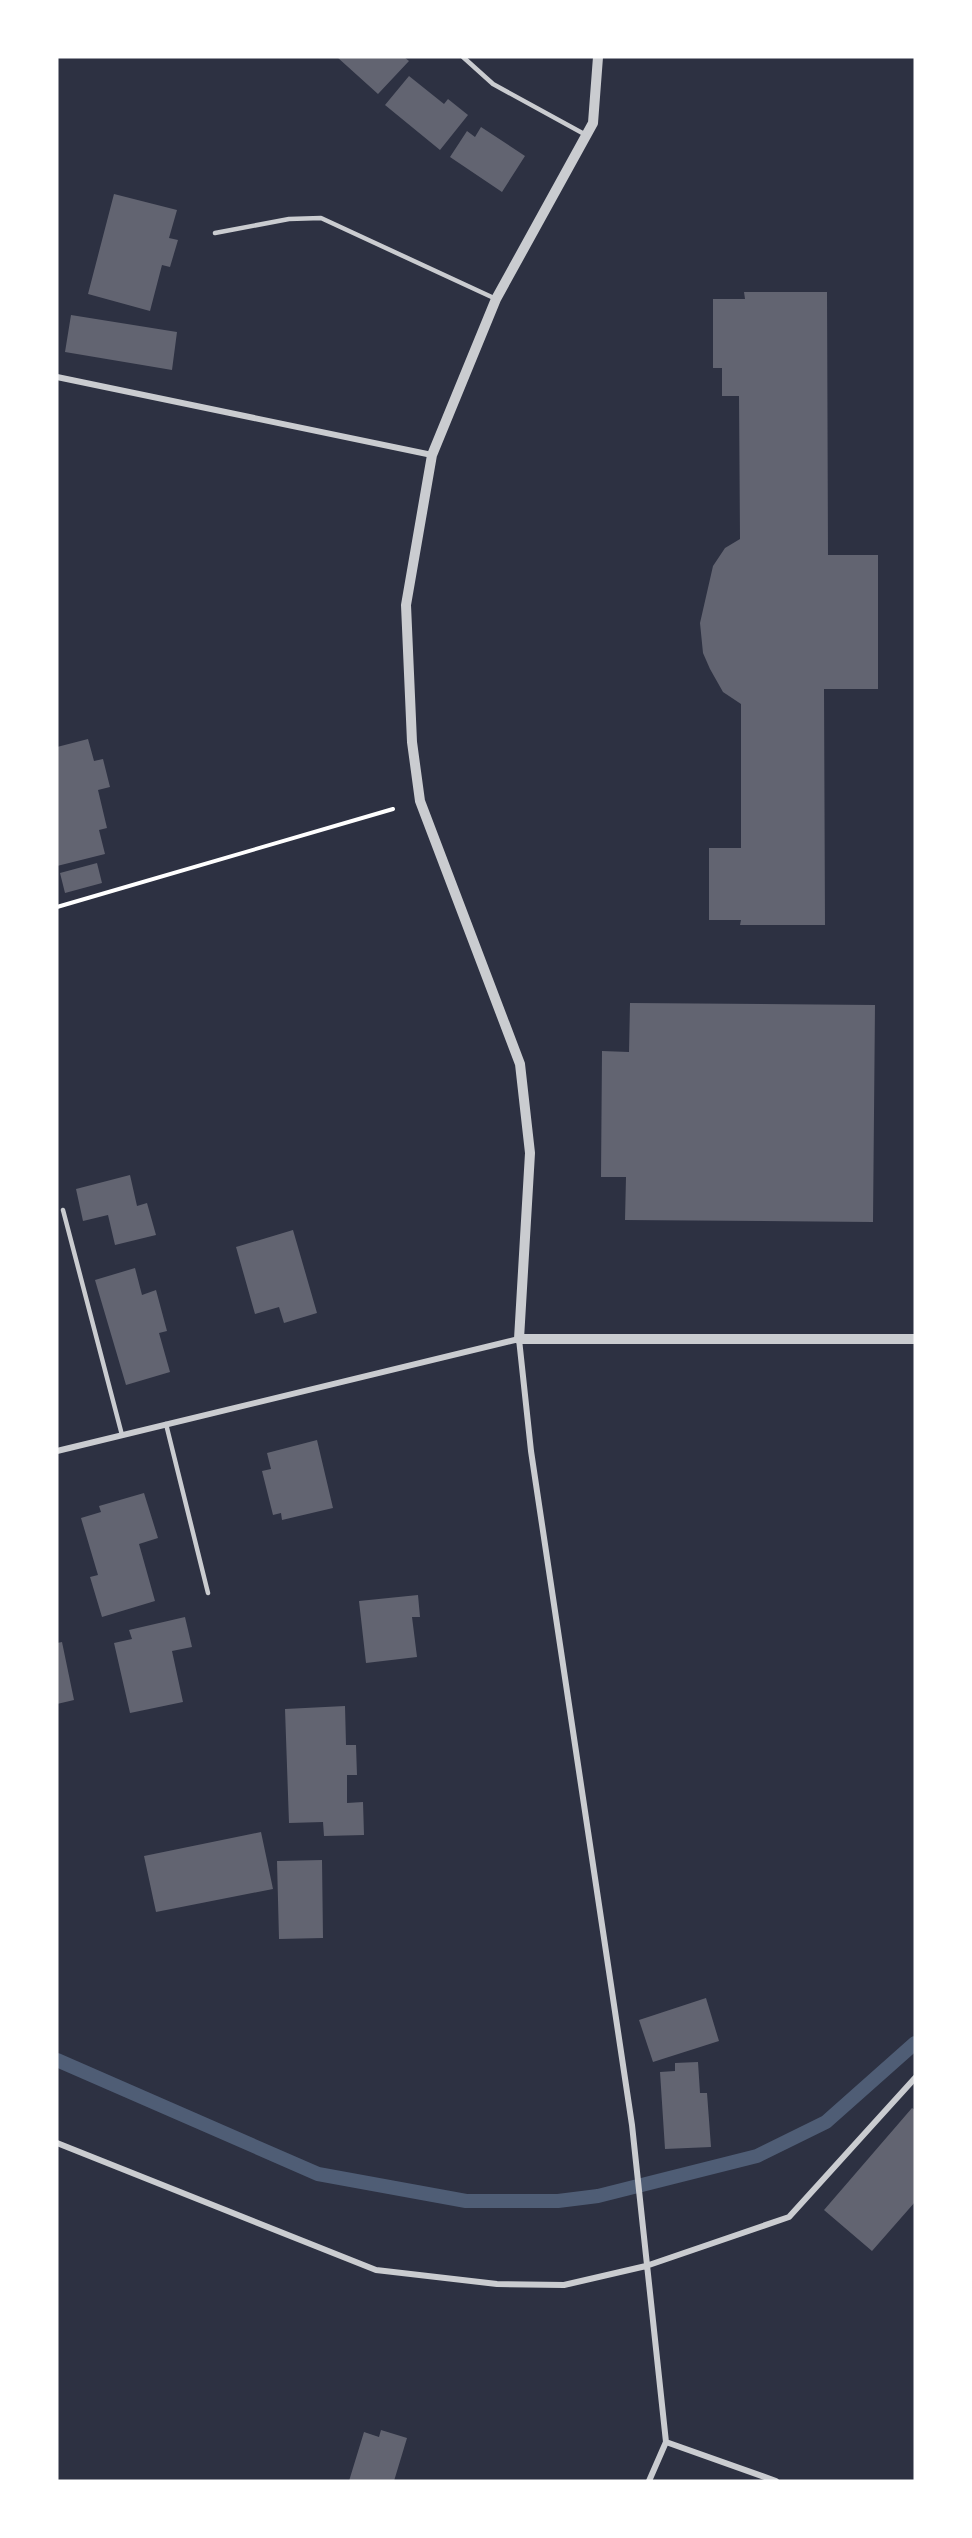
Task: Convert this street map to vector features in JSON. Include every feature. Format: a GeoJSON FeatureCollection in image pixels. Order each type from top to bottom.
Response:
{"type":"FeatureCollection","features":[{"type":"Feature","properties":{"kind":"street"},"geometry":{"type":"LineString","coordinates":[[598,57],[593,123],[496,299],[432,455],[406,605],[412,742],[420,801],[520,1064],[530,1153],[519,1339],[531,1451],[632,2125],[666,2442],[649,2481]]}},
{"type":"Feature","properties":{"kind":"street"},"geometry":{"type":"LineString","coordinates":[[57,377],[432,455]]}},
{"type":"Feature","properties":{"kind":"street"},"geometry":{"type":"LineString","coordinates":[[57,1451],[519,1339],[915,1340]]}},
{"type":"Feature","properties":{"kind":"street"},"geometry":{"type":"LineString","coordinates":[[57,2143],[376,2270],[497,2284],[564,2285],[646,2266],[789,2217],[915,2078]]}},
{"type":"Feature","properties":{"kind":"street"},"geometry":{"type":"LineString","coordinates":[[666,2442],[776,2481]]}},
{"type":"Feature","properties":{"kind":"lane"},"geometry":{"type":"LineString","coordinates":[[463,57],[494,84],[586,135]]}},
{"type":"Feature","properties":{"kind":"lane"},"geometry":{"type":"LineString","coordinates":[[214,233],[289,219],[321,218],[496,299]]}},
{"type":"Feature","properties":{"kind":"lane"},"geometry":{"type":"LineString","coordinates":[[63,1210],[122,1435]]}},
{"type":"Feature","properties":{"kind":"lane"},"geometry":{"type":"LineString","coordinates":[[166,1424],[208,1593]]}},
{"type":"Feature","properties":{"kind":"path"},"geometry":{"type":"LineString","coordinates":[[57,907],[420,801]]}},
{"type":"Feature","properties":{"kind":"building"},"geometry":{"type":"Polygon","coordinates":[[[337,57],[404,57],[409,61],[378,94],[337,57]]]}},
{"type":"Feature","properties":{"kind":"building"},"geometry":{"type":"Polygon","coordinates":[[[409,76],[444,104],[448,99],[468,115],[440,150],[385,105],[409,76]]]}},
{"type":"Feature","properties":{"kind":"building"},"geometry":{"type":"Polygon","coordinates":[[[481,127],[525,156],[502,192],[450,157],[467,131],[475,137],[481,127]]]}},
{"type":"Feature","properties":{"kind":"building"},"geometry":{"type":"Polygon","coordinates":[[[114,194],[177,210],[169,238],[178,240],[170,267],[162,265],[150,311],[88,294],[114,194]]]}},
{"type":"Feature","properties":{"kind":"building"},"geometry":{"type":"Polygon","coordinates":[[[744,292],[827,292],[828,555],[878,555],[878,689],[824,689],[825,925],[740,925],[741,920],[709,920],[709,848],[741,848],[741,704],[723,692],[710,669],[703,653],[700,623],[713,566],[725,548],[740,539],[739,396],[722,396],[722,368],[713,368],[713,299],[745,299],[744,292]]]}},
{"type":"Feature","properties":{"kind":"building"},"geometry":{"type":"Polygon","coordinates":[[[71,315],[177,332],[172,370],[65,352],[71,315]]]}},
{"type":"Feature","properties":{"kind":"building"},"geometry":{"type":"Polygon","coordinates":[[[88,739],[94,761],[103,759],[110,787],[98,790],[107,828],[99,830],[105,854],[57,866],[57,747],[88,739]]]}},
{"type":"Feature","properties":{"kind":"building"},"geometry":{"type":"Polygon","coordinates":[[[97,863],[102,883],[65,893],[60,873],[97,863]]]}},
{"type":"Feature","properties":{"kind":"building"},"geometry":{"type":"Polygon","coordinates":[[[630,1003],[875,1005],[873,1222],[625,1220],[626,1177],[601,1177],[602,1051],[629,1052],[630,1003]]]}},
{"type":"Feature","properties":{"kind":"building"},"geometry":{"type":"Polygon","coordinates":[[[130,1175],[137,1206],[147,1203],[156,1235],[115,1245],[108,1215],[83,1221],[76,1189],[130,1175]]]}},
{"type":"Feature","properties":{"kind":"building"},"geometry":{"type":"Polygon","coordinates":[[[293,1230],[317,1313],[284,1323],[279,1307],[255,1314],[236,1247],[293,1230]]]}},
{"type":"Feature","properties":{"kind":"building"},"geometry":{"type":"Polygon","coordinates":[[[135,1268],[142,1295],[156,1290],[167,1331],[159,1333],[170,1372],[126,1385],[95,1280],[135,1268]]]}},
{"type":"Feature","properties":{"kind":"building"},"geometry":{"type":"Polygon","coordinates":[[[317,1440],[333,1508],[282,1520],[281,1513],[273,1515],[262,1471],[271,1469],[267,1453],[317,1440]]]}},
{"type":"Feature","properties":{"kind":"building"},"geometry":{"type":"Polygon","coordinates":[[[144,1493],[158,1538],[139,1544],[155,1601],[102,1617],[90,1577],[98,1575],[81,1518],[101,1512],[99,1506],[144,1493]]]}},
{"type":"Feature","properties":{"kind":"building"},"geometry":{"type":"Polygon","coordinates":[[[418,1595],[420,1617],[412,1617],[417,1657],[366,1663],[359,1601],[418,1595]]]}},
{"type":"Feature","properties":{"kind":"building"},"geometry":{"type":"Polygon","coordinates":[[[185,1617],[192,1647],[172,1651],[183,1702],[130,1713],[114,1643],[132,1639],[129,1630],[185,1617]]]}},
{"type":"Feature","properties":{"kind":"building"},"geometry":{"type":"Polygon","coordinates":[[[62,1642],[74,1700],[57,1704],[57,1643],[62,1642]]]}},
{"type":"Feature","properties":{"kind":"building"},"geometry":{"type":"Polygon","coordinates":[[[345,1706],[346,1745],[356,1745],[357,1775],[347,1775],[347,1803],[363,1802],[364,1835],[324,1836],[323,1822],[289,1823],[285,1709],[345,1706]]]}},
{"type":"Feature","properties":{"kind":"building"},"geometry":{"type":"Polygon","coordinates":[[[261,1832],[273,1889],[156,1912],[144,1856],[261,1832]]]}},
{"type":"Feature","properties":{"kind":"building"},"geometry":{"type":"Polygon","coordinates":[[[322,1860],[323,1938],[279,1939],[277,1861],[322,1860]]]}},
{"type":"Feature","properties":{"kind":"building"},"geometry":{"type":"Polygon","coordinates":[[[706,1998],[719,2041],[653,2062],[639,2020],[706,1998]]]}},
{"type":"Feature","properties":{"kind":"building"},"geometry":{"type":"Polygon","coordinates":[[[698,2062],[700,2093],[707,2093],[711,2147],[665,2149],[660,2072],[675,2071],[675,2063],[698,2062]]]}},
{"type":"Feature","properties":{"kind":"building"},"geometry":{"type":"Polygon","coordinates":[[[912,2108],[915,2110],[915,2202],[872,2251],[824,2210],[912,2108]]]}},
{"type":"Feature","properties":{"kind":"building"},"geometry":{"type":"Polygon","coordinates":[[[381,2430],[407,2438],[394,2481],[349,2481],[364,2432],[379,2437],[381,2430]]]}},
{"type":"Feature","properties":{"kind":"waterway"},"geometry":{"type":"LineString","coordinates":[[57,2060],[318,2174],[466,2201],[558,2201],[598,2196],[757,2156],[826,2122],[915,2043]]}}]}
